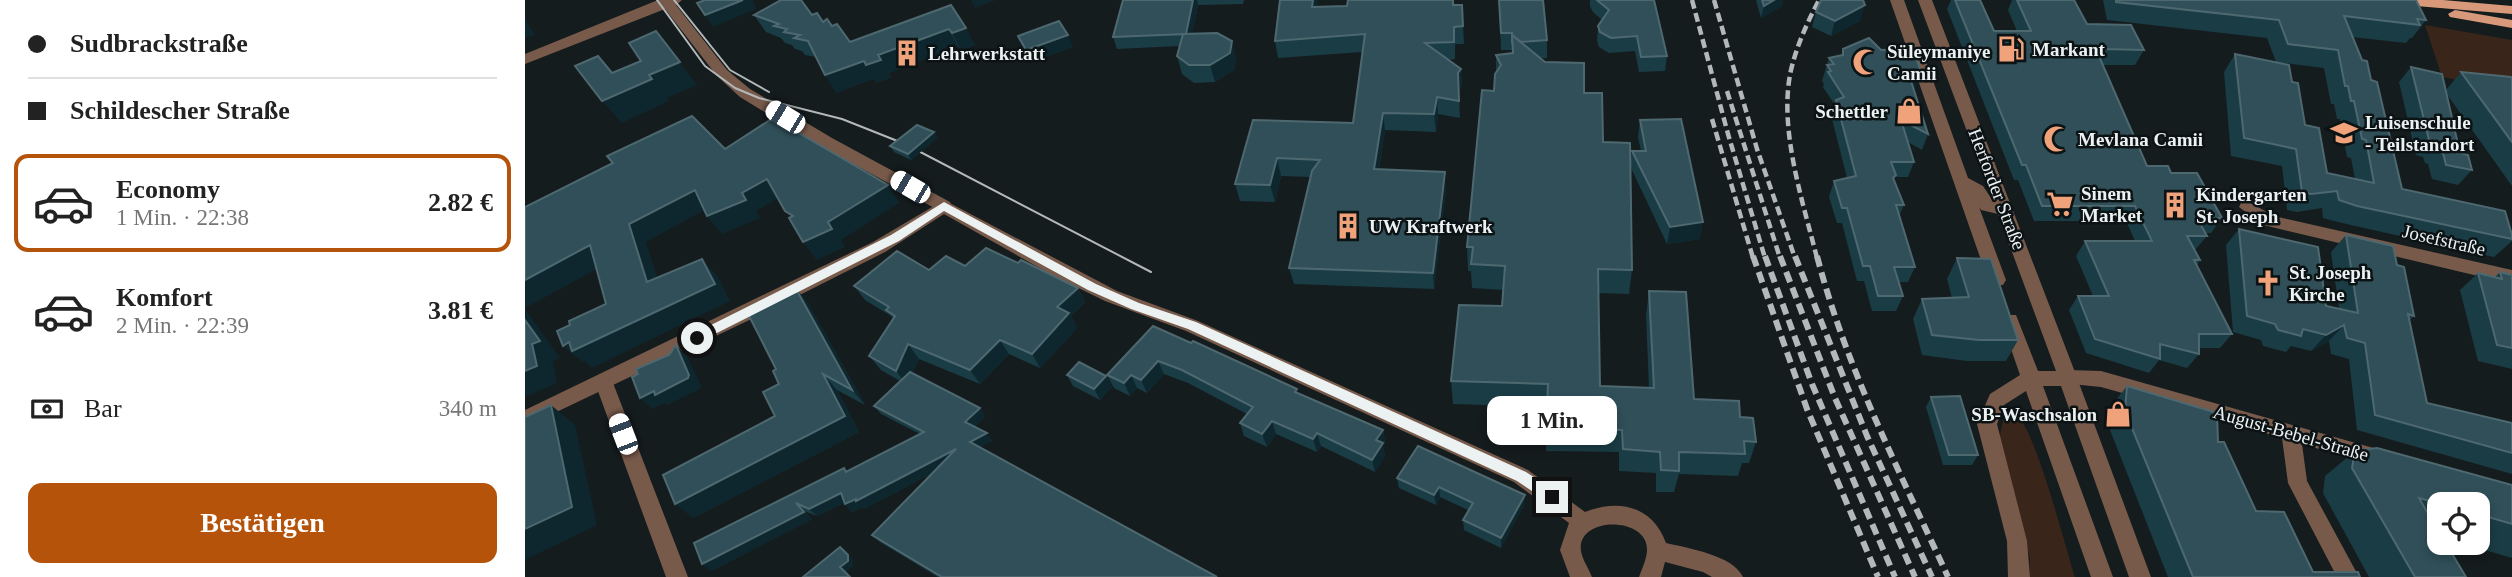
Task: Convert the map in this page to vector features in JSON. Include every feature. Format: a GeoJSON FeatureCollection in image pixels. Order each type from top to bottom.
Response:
{"type":"FeatureCollection","features":[{"type":"Feature","properties":{"kind":"main road"},"geometry":{"type":"LineString","coordinates":[[2392,0],[2510,9]]}},
{"type":"Feature","properties":{"kind":"main road"},"geometry":{"type":"LineString","coordinates":[[2425,4],[2466,16],[2512,24]]}},
{"type":"Feature","properties":{"kind":"street","name":"Herforder Straße"},"geometry":{"type":"LineString","coordinates":[[1897,0],[1964,181],[2030,379],[2102,577]]}},
{"type":"Feature","properties":{"kind":"street","name":"Herforder Straße"},"geometry":{"type":"LineString","coordinates":[[1925,0],[2140,577]]}},
{"type":"Feature","properties":{"kind":"street"},"geometry":{"type":"LineString","coordinates":[[525,59],[669,1],[722,73],[745,93],[837,148],[1101,292],[1192,326],[1521,477],[1558,501],[1584,523]]}},
{"type":"Feature","properties":{"kind":"street"},"geometry":{"type":"LineString","coordinates":[[1964,181],[1977,190],[1987,206],[2005,210]]}},
{"type":"Feature","properties":{"kind":"street"},"geometry":{"type":"LineString","coordinates":[[525,419],[604,383],[895,238],[944,206]]}},
{"type":"Feature","properties":{"kind":"street","name":"Josefstraße"},"geometry":{"type":"LineString","coordinates":[[2247,207],[2269,221],[2512,277]]}},
{"type":"Feature","properties":{"kind":"street"},"geometry":{"type":"LineString","coordinates":[[2018,577],[2017,541],[1987,424],[1997,401],[2030,379],[2068,378]]}},
{"type":"Feature","properties":{"kind":"street","name":"August-Bebel-Straße"},"geometry":{"type":"LineString","coordinates":[[2068,378],[2101,379],[2390,461]]}},
{"type":"Feature","properties":{"kind":"street"},"geometry":{"type":"LineString","coordinates":[[604,383],[677,577]]}},
{"type":"Feature","properties":{"kind":"street"},"geometry":{"type":"LineString","coordinates":[[2291,433],[2298,483],[2348,577]]}},
{"type":"Feature","properties":{"kind":"street"},"geometry":{"type":"LineString","coordinates":[[1581,577],[1573,563],[1571,548],[1575,534],[1584,523],[1604,513],[1627,515],[1646,527],[1658,551],[1657,562],[1650,577]]}},
{"type":"Feature","properties":{"kind":"street"},"geometry":{"type":"LineString","coordinates":[[1658,551],[1707,563],[1732,577]]}},
{"type":"Feature","properties":{"kind":"shaded area"},"geometry":{"type":"Polygon","coordinates":[[[2425,25],[2512,40],[2512,90],[2442,77],[2425,25]]]}},
{"type":"Feature","properties":{"kind":"shaded area"},"geometry":{"type":"Polygon","coordinates":[[[2015,412],[2023,422],[2040,463],[2075,577],[2030,577],[2030,558],[1999,441],[2003,420],[2009,413],[2015,412]]]}},
{"type":"Feature","properties":{"kind":"building"},"geometry":{"type":"Polygon","coordinates":[[[705,0],[743,0],[705,15],[697,3],[705,0]]]}},
{"type":"Feature","properties":{"kind":"building"},"geometry":{"type":"Polygon","coordinates":[[[781,0],[801,0],[812,15],[817,13],[823,22],[827,19],[832,26],[837,24],[850,42],[951,5],[966,28],[952,33],[949,29],[878,55],[881,60],[866,65],[864,61],[825,75],[808,41],[794,38],[800,35],[784,32],[787,29],[774,26],[779,24],[754,15],[781,0]]]}},
{"type":"Feature","properties":{"kind":"building"},"geometry":{"type":"Polygon","coordinates":[[[1123,0],[1193,0],[1186,34],[1113,37],[1123,0]]]}},
{"type":"Feature","properties":{"kind":"building"},"geometry":{"type":"Polygon","coordinates":[[[1280,0],[1313,0],[1312,7],[1347,6],[1348,0],[1453,0],[1453,5],[1462,5],[1463,26],[1454,27],[1454,42],[1425,43],[1461,69],[1458,73],[1459,101],[1437,97],[1434,114],[1383,113],[1374,169],[1445,172],[1433,273],[1289,268],[1312,171],[1320,160],[1277,158],[1270,185],[1235,184],[1253,120],[1353,123],[1365,34],[1275,41],[1280,0]]]}},
{"type":"Feature","properties":{"kind":"building"},"geometry":{"type":"Polygon","coordinates":[[[1499,0],[1543,0],[1547,40],[1521,42],[1512,33],[1501,33],[1499,0]]]}},
{"type":"Feature","properties":{"kind":"building"},"geometry":{"type":"Polygon","coordinates":[[[1597,0],[1654,0],[1667,56],[1641,57],[1637,36],[1611,38],[1600,32],[1598,26],[1609,10],[1597,0]]]}},
{"type":"Feature","properties":{"kind":"building"},"geometry":{"type":"Polygon","coordinates":[[[1762,0],[1774,0],[1764,6],[1762,0]]]}},
{"type":"Feature","properties":{"kind":"building"},"geometry":{"type":"Polygon","coordinates":[[[1821,0],[1863,0],[1865,5],[1835,21],[1816,12],[1821,0]]]}},
{"type":"Feature","properties":{"kind":"building"},"geometry":{"type":"Polygon","coordinates":[[[1955,0],[1980,0],[1994,31],[2031,31],[2017,0],[2074,0],[2087,24],[2131,25],[2144,50],[2101,49],[2104,55],[2098,54],[2147,166],[2168,166],[2171,173],[2197,173],[2222,218],[2197,218],[2207,236],[2187,236],[2200,260],[2194,260],[2232,334],[2199,334],[2199,354],[2160,344],[2160,359],[2095,339],[2078,296],[2109,296],[2085,241],[2152,241],[2135,206],[2042,206],[2026,165],[2022,165],[1955,0]]]}},
{"type":"Feature","properties":{"kind":"building"},"geometry":{"type":"Polygon","coordinates":[[[2116,0],[2416,0],[2426,20],[2417,19],[2420,25],[2344,16],[2362,60],[2367,61],[2371,80],[2377,82],[2402,189],[2505,211],[2512,239],[2357,206],[2339,200],[2337,191],[2311,194],[2302,192],[2296,149],[2244,138],[2235,54],[2289,65],[2292,82],[2298,83],[2305,125],[2319,128],[2327,173],[2374,183],[2366,140],[2362,139],[2354,101],[2351,101],[2348,86],[2345,86],[2338,50],[2288,44],[2279,20],[2116,0]]]}},
{"type":"Feature","properties":{"kind":"building"},"geometry":{"type":"Polygon","coordinates":[[[1059,21],[1068,35],[1026,50],[1018,36],[1059,21]]]}},
{"type":"Feature","properties":{"kind":"building"},"geometry":{"type":"Polygon","coordinates":[[[656,31],[680,62],[649,75],[652,79],[602,101],[575,66],[598,56],[612,73],[641,61],[629,43],[656,31]]]}},
{"type":"Feature","properties":{"kind":"building"},"geometry":{"type":"Polygon","coordinates":[[[1217,33],[1232,41],[1230,53],[1210,65],[1189,65],[1177,56],[1183,34],[1217,33]]]}},
{"type":"Feature","properties":{"kind":"building"},"geometry":{"type":"Polygon","coordinates":[[[1512,35],[1545,62],[1584,63],[1584,93],[1602,93],[1603,142],[1630,143],[1632,270],[1598,269],[1600,386],[1654,388],[1649,291],[1686,292],[1694,399],[1739,401],[1740,417],[1753,418],[1756,442],[1744,441],[1745,454],[1679,452],[1679,471],[1661,470],[1660,452],[1623,449],[1622,430],[1546,428],[1548,384],[1451,381],[1459,305],[1502,306],[1505,266],[1471,264],[1473,247],[1467,247],[1482,90],[1494,91],[1495,74],[1501,65],[1496,55],[1513,53],[1512,35]]]}},
{"type":"Feature","properties":{"kind":"building"},"geometry":{"type":"Polygon","coordinates":[[[1869,38],[1881,50],[1913,48],[1921,72],[1911,81],[1928,134],[1901,120],[1914,162],[1891,162],[1896,175],[1893,178],[1904,205],[1896,205],[1915,267],[1894,267],[1903,296],[1878,296],[1870,266],[1863,266],[1847,208],[1842,208],[1834,181],[1856,176],[1836,100],[1844,97],[1828,72],[1831,71],[1827,65],[1834,64],[1829,58],[1843,55],[1843,49],[1869,38]]]}},
{"type":"Feature","properties":{"kind":"building"},"geometry":{"type":"Polygon","coordinates":[[[2411,67],[2442,74],[2460,153],[2468,155],[2472,170],[2446,165],[2442,149],[2438,148],[2436,142],[2429,140],[2411,67]]]}},
{"type":"Feature","properties":{"kind":"building"},"geometry":{"type":"Polygon","coordinates":[[[2461,72],[2511,77],[2512,142],[2461,72]]]}},
{"type":"Feature","properties":{"kind":"building"},"geometry":{"type":"Polygon","coordinates":[[[692,116],[725,149],[773,118],[888,185],[828,222],[832,229],[803,242],[789,218],[793,216],[785,211],[767,179],[742,193],[746,200],[707,216],[695,190],[629,224],[647,282],[702,259],[715,284],[572,351],[569,342],[563,346],[557,331],[570,325],[569,321],[606,304],[590,245],[525,280],[525,207],[613,163],[607,156],[692,116]]]}},
{"type":"Feature","properties":{"kind":"building"},"geometry":{"type":"Polygon","coordinates":[[[1681,119],[1703,222],[1670,227],[1632,151],[1646,151],[1640,120],[1681,119]]]}},
{"type":"Feature","properties":{"kind":"building"},"geometry":{"type":"Polygon","coordinates":[[[917,125],[934,132],[908,154],[890,146],[917,125]]]}},
{"type":"Feature","properties":{"kind":"building"},"geometry":{"type":"Polygon","coordinates":[[[2239,229],[2318,247],[2326,306],[2358,313],[2346,235],[2393,246],[2397,265],[2404,267],[2414,316],[2408,314],[2427,403],[2512,423],[2512,453],[2375,415],[2365,343],[2347,338],[2344,325],[2326,335],[2303,329],[2301,336],[2278,330],[2275,324],[2247,316],[2239,229]]]}},
{"type":"Feature","properties":{"kind":"building"},"geometry":{"type":"Polygon","coordinates":[[[986,248],[1018,263],[1021,260],[1078,288],[1057,307],[1069,313],[1032,354],[1000,340],[970,370],[908,344],[896,371],[869,356],[895,316],[886,310],[889,307],[854,286],[897,251],[929,270],[946,256],[965,266],[986,248]]]}},
{"type":"Feature","properties":{"kind":"building"},"geometry":{"type":"Polygon","coordinates":[[[1957,258],[1991,259],[2018,340],[1979,340],[1932,335],[1922,299],[1969,297],[1957,258]]]}},
{"type":"Feature","properties":{"kind":"building"},"geometry":{"type":"Polygon","coordinates":[[[2500,272],[2512,275],[2512,348],[2497,345],[2478,273],[2502,279],[2500,272]]]}},
{"type":"Feature","properties":{"kind":"building"},"geometry":{"type":"Polygon","coordinates":[[[795,287],[852,390],[823,374],[845,416],[675,504],[663,475],[775,416],[763,392],[779,384],[773,371],[776,369],[746,310],[795,287]]]}},
{"type":"Feature","properties":{"kind":"building"},"geometry":{"type":"Polygon","coordinates":[[[525,320],[540,341],[532,344],[537,366],[525,371],[525,320]]]}},
{"type":"Feature","properties":{"kind":"building"},"geometry":{"type":"Polygon","coordinates":[[[1153,326],[1191,343],[1193,341],[1297,389],[1295,392],[1383,430],[1376,440],[1383,443],[1372,460],[1317,433],[1313,439],[1272,421],[1262,434],[1240,423],[1253,407],[1182,370],[1158,361],[1141,380],[1131,375],[1124,383],[1107,375],[1153,326]]]}},
{"type":"Feature","properties":{"kind":"building"},"geometry":{"type":"Polygon","coordinates":[[[676,345],[688,378],[655,395],[654,391],[640,398],[632,377],[638,374],[636,369],[669,355],[676,345]]]}},
{"type":"Feature","properties":{"kind":"building"},"geometry":{"type":"Polygon","coordinates":[[[1079,362],[1106,376],[1094,389],[1067,375],[1079,362]]]}},
{"type":"Feature","properties":{"kind":"building"},"geometry":{"type":"Polygon","coordinates":[[[910,372],[980,408],[965,422],[987,433],[970,442],[1217,577],[942,577],[872,535],[956,449],[856,501],[845,504],[841,493],[809,509],[796,503],[804,512],[702,564],[694,543],[844,468],[846,472],[924,432],[874,406],[910,372]]]}},
{"type":"Feature","properties":{"kind":"building"},"geometry":{"type":"Polygon","coordinates":[[[2127,386],[2217,413],[2218,442],[2224,442],[2256,511],[2284,512],[2313,572],[2358,572],[2360,577],[2193,577],[2125,411],[2127,386]]]}},
{"type":"Feature","properties":{"kind":"building"},"geometry":{"type":"Polygon","coordinates":[[[1960,396],[1978,455],[1949,455],[1931,397],[1960,396]]]}},
{"type":"Feature","properties":{"kind":"building"},"geometry":{"type":"Polygon","coordinates":[[[551,405],[572,507],[525,529],[525,417],[551,405]]]}},
{"type":"Feature","properties":{"kind":"building"},"geometry":{"type":"Polygon","coordinates":[[[1418,446],[1525,495],[1501,538],[1463,520],[1473,503],[1439,487],[1434,495],[1397,478],[1418,446]]]}},
{"type":"Feature","properties":{"kind":"building"},"geometry":{"type":"Polygon","coordinates":[[[2377,448],[2512,485],[2512,524],[2490,518],[2490,492],[2427,492],[2427,500],[2419,498],[2427,512],[2427,555],[2453,555],[2466,577],[2415,577],[2352,468],[2355,451],[2377,448]]]}},
{"type":"Feature","properties":{"kind":"building"},"geometry":{"type":"Polygon","coordinates":[[[840,547],[848,555],[848,561],[840,567],[850,577],[803,577],[840,547]]]}},
{"type":"Feature","properties":{"kind":"tram line"},"geometry":{"type":"LineString","coordinates":[[657,0],[705,66],[735,88],[759,98],[842,119],[905,144],[1151,272]]}},
{"type":"Feature","properties":{"kind":"tram line"},"geometry":{"type":"LineString","coordinates":[[674,0],[730,70],[769,92]]}},
{"type":"Feature","properties":{"kind":"railway"},"geometry":{"type":"LineString","coordinates":[[1692,0],[1765,258]]}},
{"type":"Feature","properties":{"kind":"railway"},"geometry":{"type":"LineString","coordinates":[[1714,0],[1757,149],[1795,258]]}},
{"type":"Feature","properties":{"kind":"railway"},"geometry":{"type":"LineString","coordinates":[[1817,258],[1794,165],[1788,92],[1793,61],[1819,0]]}},
{"type":"Feature","properties":{"kind":"railway"},"geometry":{"type":"LineString","coordinates":[[1727,91],[1780,258]]}},
{"type":"Feature","properties":{"kind":"railway"},"geometry":{"type":"LineString","coordinates":[[1712,119],[1753,258]]}},
{"type":"Feature","properties":{"kind":"railway"},"geometry":{"type":"LineString","coordinates":[[1753,256],[1807,409],[1878,577]]}},
{"type":"Feature","properties":{"kind":"railway"},"geometry":{"type":"LineString","coordinates":[[1765,256],[1812,384],[1895,577]]}},
{"type":"Feature","properties":{"kind":"railway"},"geometry":{"type":"LineString","coordinates":[[1780,256],[1835,398],[1915,577]]}},
{"type":"Feature","properties":{"kind":"railway"},"geometry":{"type":"LineString","coordinates":[[1795,256],[1867,436],[1932,577]]}},
{"type":"Feature","properties":{"kind":"railway"},"geometry":{"type":"LineString","coordinates":[[1817,256],[1829,298],[1859,379],[1948,577]]}},
{"type":"Feature","properties":{"kind":"place","name":"Markant"},"geometry":{"type":"Point","coordinates":[2011,49]}},
{"type":"Feature","properties":{"kind":"place","name":"Lehrwerkstatt"},"geometry":{"type":"Point","coordinates":[907,53]}},
{"type":"Feature","properties":{"kind":"place","name":"Süleymaniye Camii"},"geometry":{"type":"Point","coordinates":[1866,62]}},
{"type":"Feature","properties":{"kind":"place","name":"Schettler"},"geometry":{"type":"Point","coordinates":[1909,111]}},
{"type":"Feature","properties":{"kind":"place","name":"Luisenschule - Teilstandort"},"geometry":{"type":"Point","coordinates":[2344,133]}},
{"type":"Feature","properties":{"kind":"place","name":"Mevlana Camii"},"geometry":{"type":"Point","coordinates":[2057,139]}},
{"type":"Feature","properties":{"kind":"place","name":"Sinem Market"},"geometry":{"type":"Point","coordinates":[2060,204]}},
{"type":"Feature","properties":{"kind":"place","name":"Kindergarten St. Joseph"},"geometry":{"type":"Point","coordinates":[2175,205]}},
{"type":"Feature","properties":{"kind":"place","name":"UW Kraftwerk"},"geometry":{"type":"Point","coordinates":[1348,226]}},
{"type":"Feature","properties":{"kind":"place","name":"St. Joseph Kirche"},"geometry":{"type":"Point","coordinates":[2268,283]}},
{"type":"Feature","properties":{"kind":"place","name":"SB-Waschsalon"},"geometry":{"type":"Point","coordinates":[2118,414]}},
{"type":"Feature","properties":{"kind":"route"},"geometry":{"type":"LineString","coordinates":[[697,338],[895,238],[944,206],[1058,270],[1123,302],[1192,326],[1521,477],[1552,497]]}}]}
